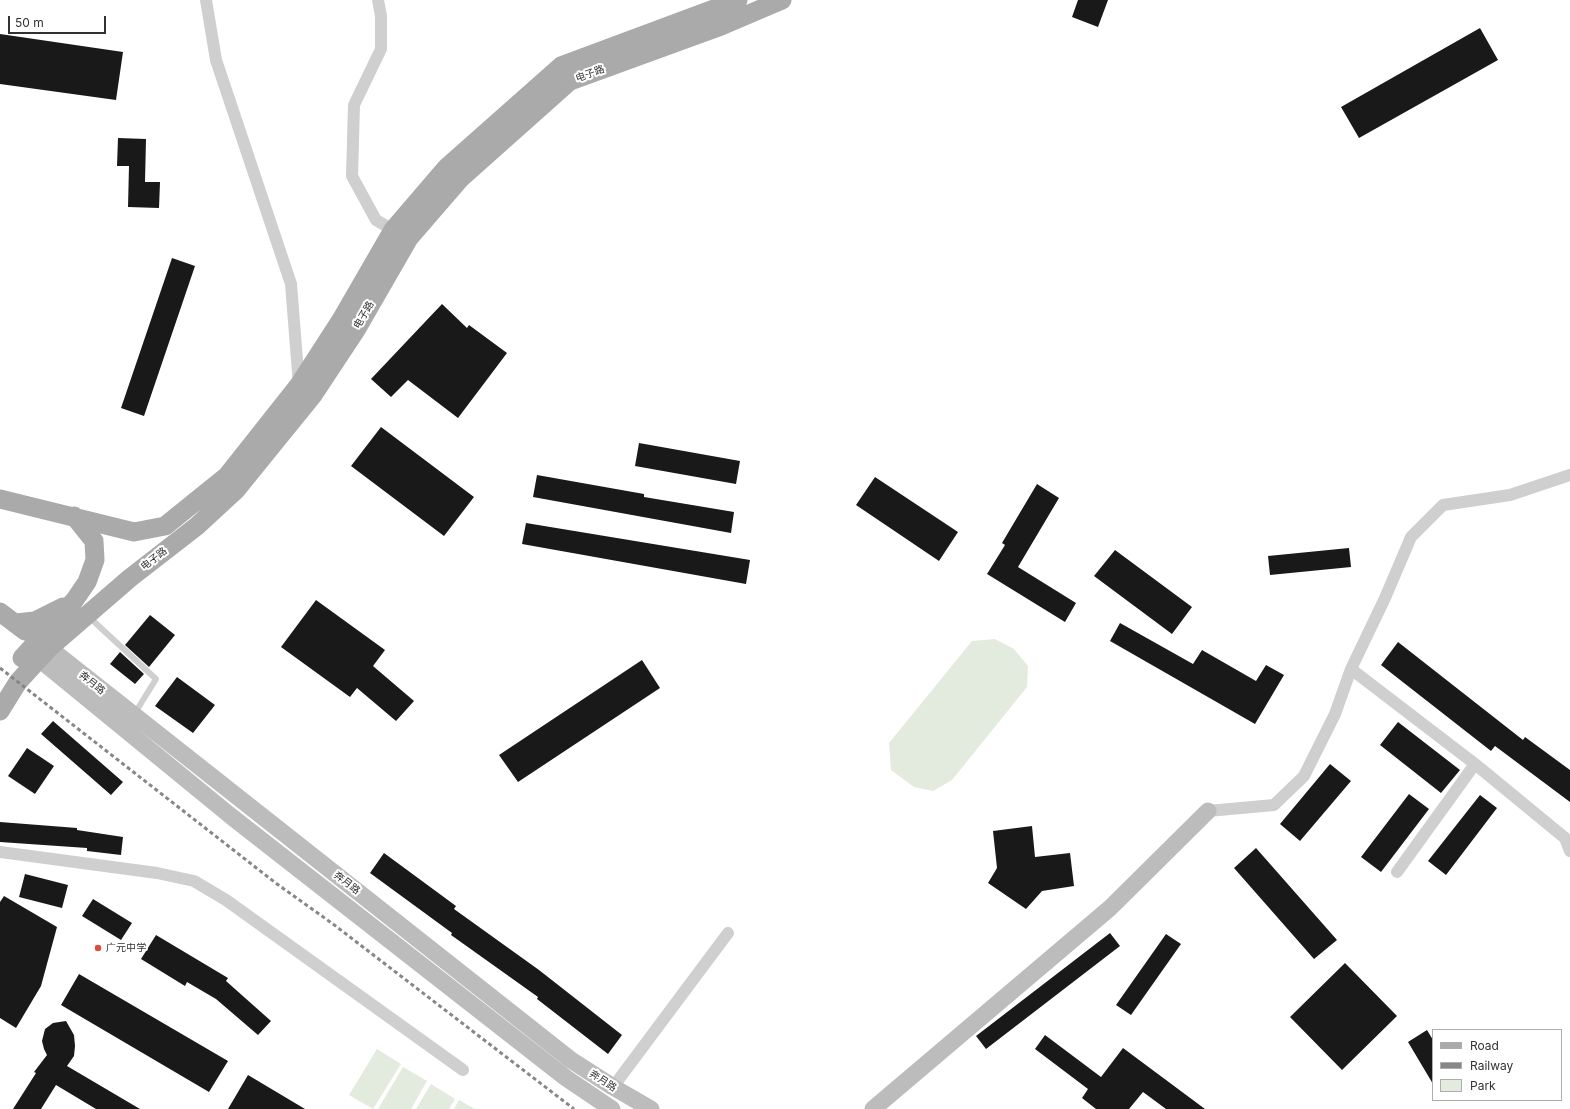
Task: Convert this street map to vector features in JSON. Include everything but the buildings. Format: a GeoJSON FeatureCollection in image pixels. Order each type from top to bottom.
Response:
{"type":"FeatureCollection","features":[{"type":"Feature","properties":{"kind":"main road","name":"电子路"},"geometry":{"type":"LineString","coordinates":[[0,499],[134,532],[165,526],[227,476],[299,385],[341,320],[393,230],[447,167],[561,66],[738,0]]}},
{"type":"Feature","properties":{"kind":"main road","name":"电子路"},"geometry":{"type":"LineString","coordinates":[[0,688],[8,675],[87,616],[130,578],[197,526],[236,490],[313,395],[356,330],[409,238],[460,179],[570,81],[721,26],[782,0]]}},
{"type":"Feature","properties":{"kind":"main road"},"geometry":{"type":"LineString","coordinates":[[0,612],[16,624],[42,650],[87,582],[95,560],[94,541],[74,516]]}},
{"type":"Feature","properties":{"kind":"main road"},"geometry":{"type":"LineString","coordinates":[[16,624],[35,621],[74,601]]}},
{"type":"Feature","properties":{"kind":"main road","name":"电子路"},"geometry":{"type":"LineString","coordinates":[[0,711],[18,682],[42,650]]}},
{"type":"Feature","properties":{"kind":"street"},"geometry":{"type":"LineString","coordinates":[[206,0],[216,60],[290,284],[299,385]]}},
{"type":"Feature","properties":{"kind":"street"},"geometry":{"type":"LineString","coordinates":[[378,0],[381,16],[381,49],[354,105],[352,176],[376,220],[393,230]]}},
{"type":"Feature","properties":{"kind":"street"},"geometry":{"type":"LineString","coordinates":[[873,1109],[1110,908],[1208,811],[1274,805],[1304,776],[1335,714],[1351,669],[1385,598],[1411,537],[1443,505],[1510,495],[1570,475]]}},
{"type":"Feature","properties":{"kind":"street"},"geometry":{"type":"LineString","coordinates":[[42,650],[238,822],[566,1078],[612,1109]]}},
{"type":"Feature","properties":{"kind":"street","name":"奔月路"},"geometry":{"type":"LineString","coordinates":[[42,650],[134,716],[571,1060],[651,1109]]}},
{"type":"Feature","properties":{"kind":"street"},"geometry":{"type":"LineString","coordinates":[[1351,669],[1475,764],[1564,838],[1570,851]]}},
{"type":"Feature","properties":{"kind":"street"},"geometry":{"type":"LineString","coordinates":[[1397,872],[1475,764]]}},
{"type":"Feature","properties":{"kind":"street"},"geometry":{"type":"LineString","coordinates":[[0,852],[157,873],[194,881],[226,900],[463,1070]]}},
{"type":"Feature","properties":{"kind":"street"},"geometry":{"type":"LineString","coordinates":[[613,1087],[728,933]]}},
{"type":"Feature","properties":{"kind":"lane"},"geometry":{"type":"LineString","coordinates":[[87,616],[156,679],[134,716]]}},
{"type":"Feature","properties":{"kind":"green space"},"geometry":{"type":"Polygon","coordinates":[[[995,639],[1014,649],[1028,666],[1027,687],[952,780],[933,791],[914,787],[891,770],[889,743],[972,641],[995,639]]]}},
{"type":"Feature","properties":{"kind":"green space"},"geometry":{"type":"Polygon","coordinates":[[[377,1049],[401,1064],[373,1109],[349,1095],[377,1049]]]}},
{"type":"Feature","properties":{"kind":"green space"},"geometry":{"type":"Polygon","coordinates":[[[403,1067],[427,1081],[411,1109],[378,1109],[403,1067]]]}},
{"type":"Feature","properties":{"kind":"green space"},"geometry":{"type":"Polygon","coordinates":[[[431,1084],[455,1099],[449,1109],[416,1109],[431,1084]]]}},
{"type":"Feature","properties":{"kind":"green space"},"geometry":{"type":"Polygon","coordinates":[[[459,1100],[475,1109],[454,1109],[459,1100]]]}},
{"type":"Feature","properties":{"kind":"railway"},"geometry":{"type":"LineString","coordinates":[[0,668],[277,884],[333,924],[574,1109]]}},
{"type":"Feature","properties":{"kind":"place","name":"广元中学"},"geometry":{"type":"Point","coordinates":[98,948]}}]}
